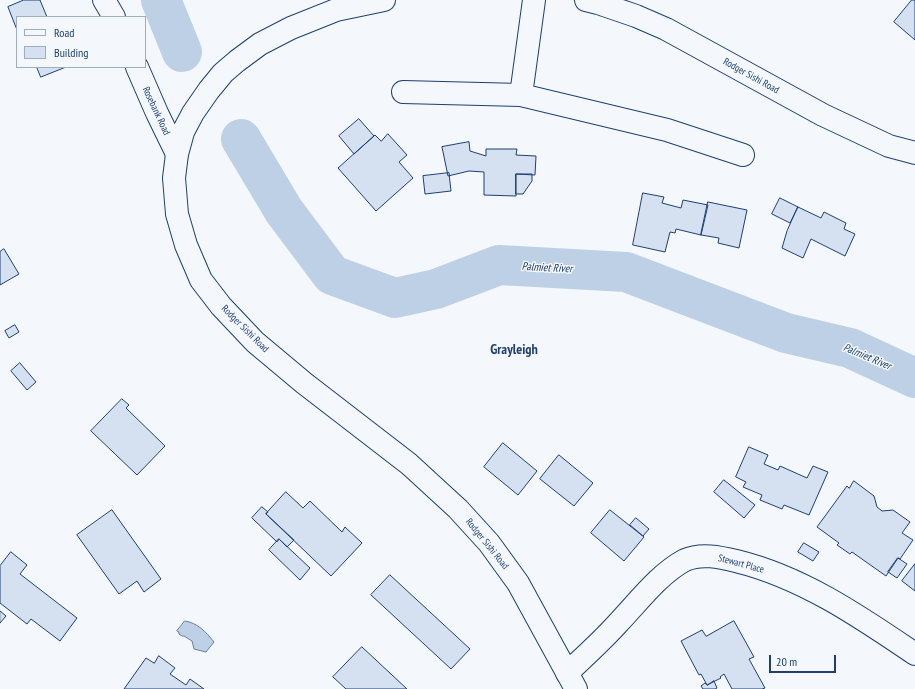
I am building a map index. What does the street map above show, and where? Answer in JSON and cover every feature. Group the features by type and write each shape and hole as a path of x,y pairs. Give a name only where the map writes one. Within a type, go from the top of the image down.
{"main road":[{"path":"104,0 113,16"},
{"name":"Rodger Sishi Road","path":"384,0 336,10 292,28 260,44 237,60 223,73 193,113 183,132 177,154 174,178 177,214 186,245 201,280 221,306 255,342 409,464 458,509 489,543 518,583 572,681"},
{"path":"521,95 534,0"},
{"name":"Rodger Sishi Road","path":"586,0 630,14 666,29 823,115 889,146 915,153"},
{"name":"Rosebank Road","path":"137,68 177,154"},
{"path":"403,92 521,95 667,130 744,156"},
{"name":"Stewart Place","path":"572,681 612,630 660,578 686,560 701,556 718,556 752,565 791,579 817,592 867,622 915,654"}],"water":[{"path":"185,621 198,626 205,631 214,642 206,652 194,649 192,641 179,634 177,631"}],"building":[{"path":"24,0 40,0 47,16 16,16 16,27 8,7"},
{"path":"912,0 915,0 915,40 894,22"},
{"path":"37,68 64,68 41,77"},
{"path":"359,119 374,136 354,154 339,136"},
{"path":"388,134 407,155 399,162 413,178 376,211 338,168 375,135 381,141"},
{"path":"469,142 470,151 486,156 486,149 517,149 516,155 536,156 535,175 516,174 516,196 484,195 484,172 469,171 448,176 442,147"},
{"path":"449,173 451,191 425,194 423,176"},
{"path":"516,174 532,174 532,181 523,194 516,194"},
{"path":"643,193 664,197 662,203 681,208 683,200 708,205 701,235 676,229 675,233 670,232 665,252 633,245"},
{"path":"780,198 798,207 790,223 772,214"},
{"path":"708,202 747,210 739,248 718,243 719,238 701,235"},
{"path":"798,207 821,218 824,212 846,223 844,229 855,234 845,256 811,239 803,258 782,248 787,231"},
{"path":"4,249 19,274 0,285 0,252"},
{"path":"15,325 19,332 9,338 5,331"},
{"path":"20,363 36,382 27,390 11,371"},
{"path":"122,399 129,405 126,408 165,446 137,475 91,431"},
{"path":"503,443 537,471 518,495 484,467"},
{"path":"749,447 768,455 764,464 778,470 780,466 807,478 813,466 828,472 809,515 784,505 782,509 760,500 762,495 743,487 746,482 736,477"},
{"path":"559,455 593,483 574,506 540,479"},
{"path":"724,480 755,505 744,518 714,492"},
{"path":"854,481 874,496 877,507 882,511 893,510 910,522 902,533 913,540 900,559 898,558 886,576 852,552 850,554 837,545 839,543 817,527 847,486 849,488"},
{"path":"286,492 303,508 310,501 342,532 345,527 362,543 331,576 266,514"},
{"path":"262,507 268,512 266,514 294,540 287,547 279,539 277,542 252,518"},
{"path":"112,510 161,579 144,592 137,581 119,594 77,535"},
{"path":"610,510 644,537 624,561 591,533"},
{"path":"636,518 649,529 643,536 630,525"},
{"path":"279,539 310,568 300,580 269,550"},
{"path":"804,543 819,552 813,561 798,552"},
{"path":"11,552 27,565 20,574 77,618 60,641 31,619 27,624 0,603 0,566"},
{"path":"898,558 907,564 897,578 888,572"},
{"path":"915,564 915,591 902,581"},
{"path":"390,575 470,649 451,669 371,595"},
{"path":"0,611 6,616 0,623"},
{"path":"734,621 754,657 749,659 765,688 732,689 724,674 720,677 721,678 707,685 701,674 699,675 681,641 702,630 706,636"},
{"path":"362,647 407,689 346,689 333,677"},
{"path":"159,656 175,668 170,674 186,685 190,679 204,689 124,689 146,658 154,663"},
{"path":"714,681 717,688 715,689 703,689 701,686 705,683 707,685"}],"waterway":[{"name":"Palmiet River","path":"161,0 182,52"},
{"name":"Palmiet River","path":"241,139 284,211 332,275 395,298 436,289 499,265 626,272 786,333 850,348 915,378"}],"district":[{"name":"Grayleigh","path":"514,350"}]}
